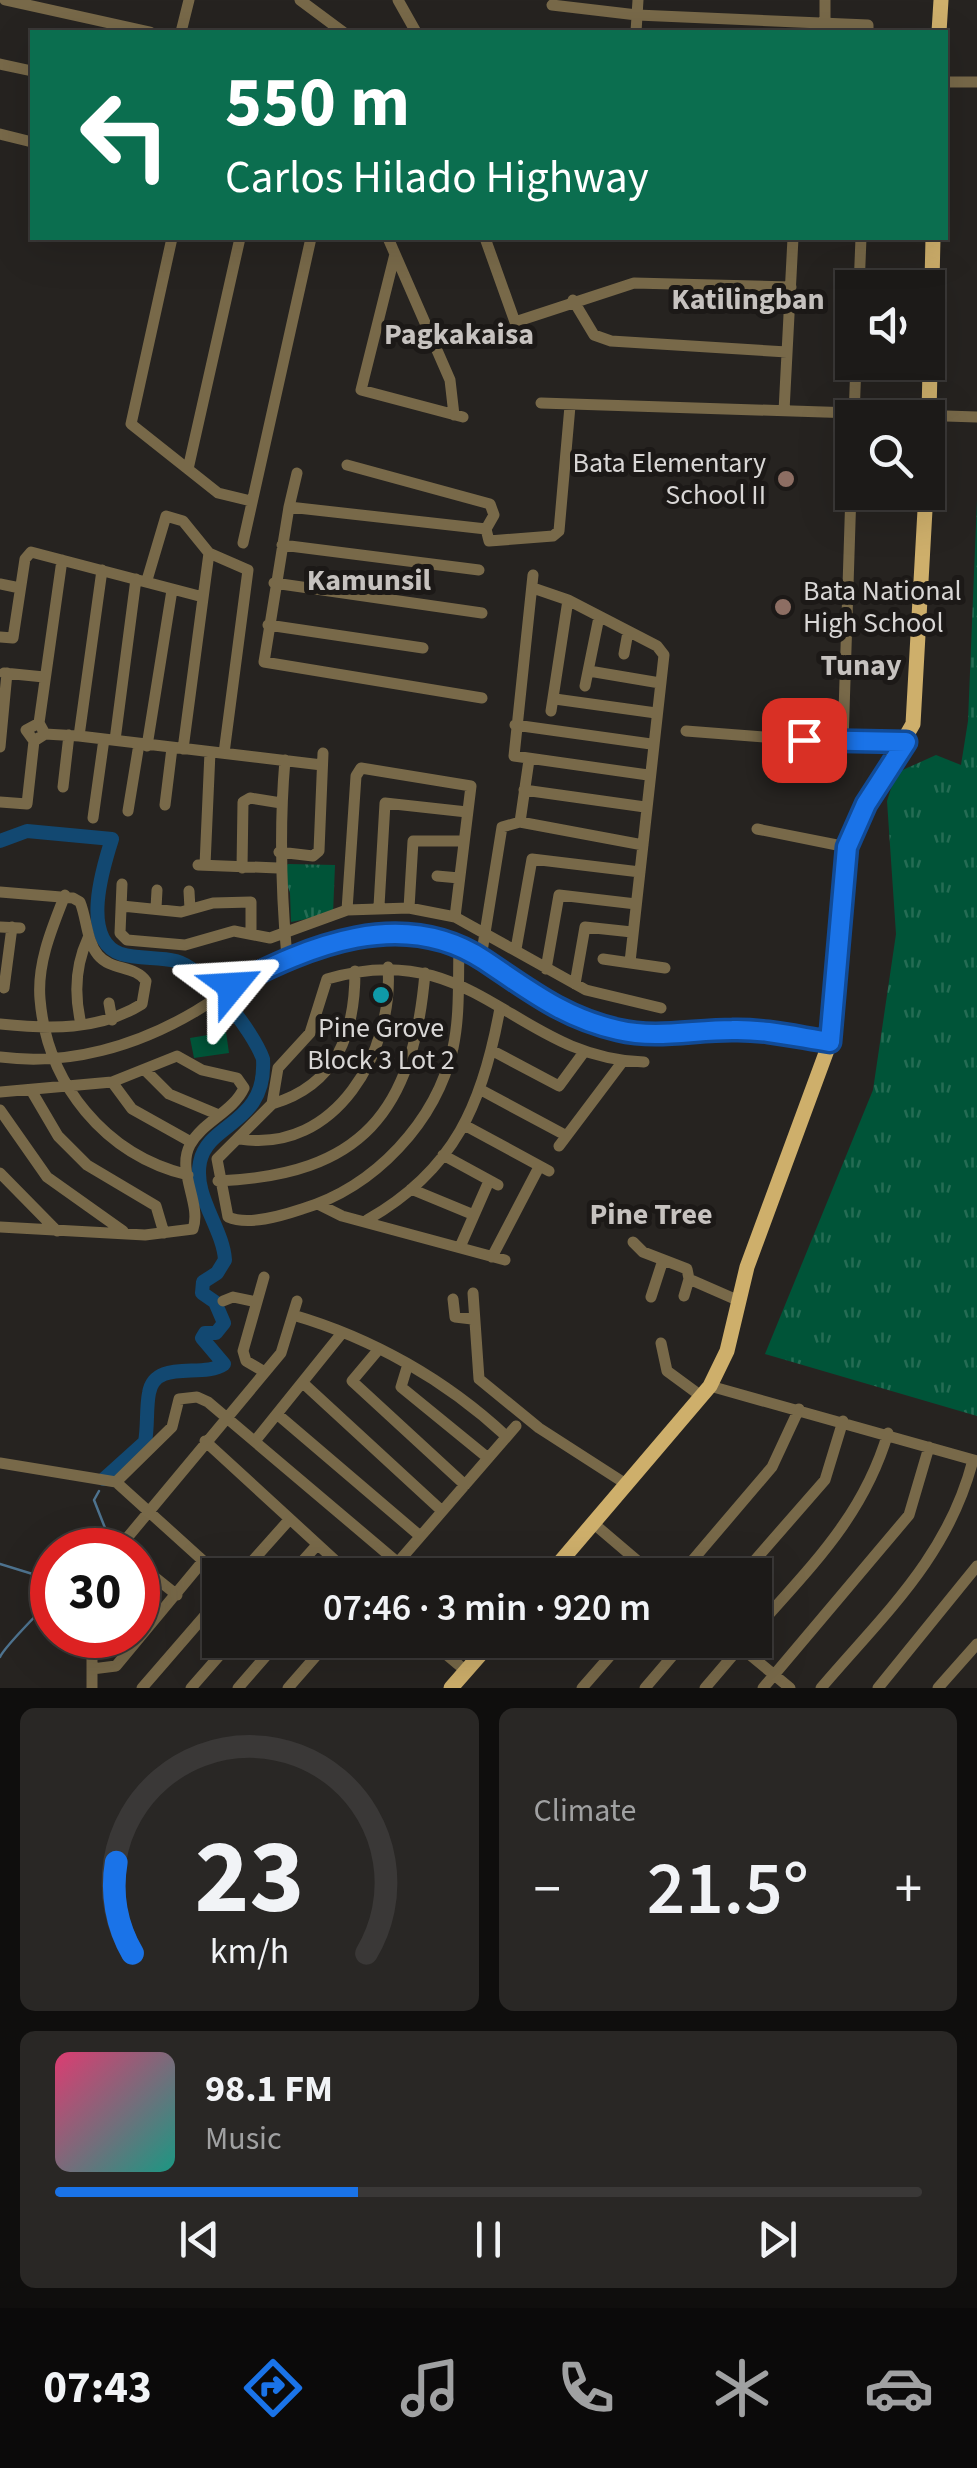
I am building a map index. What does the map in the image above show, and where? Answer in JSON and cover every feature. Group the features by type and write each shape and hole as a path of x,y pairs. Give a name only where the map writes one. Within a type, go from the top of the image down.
{"main road":[{"path":"939,30 940,0"},
{"path":"929,400 933,240"},
{"path":"564,1558 705,1391 727,1351 738,1300 830,1042 847,847 866,804 906,742 917,707 925,510"},
{"path":"458,1682 478,1658"}],"street":[{"path":"5,0 141,30"},
{"path":"182,30 189,0"},
{"path":"300,0 340,30"},
{"path":"398,0 415,30"},
{"path":"636,30 638,0"},
{"path":"825,0 825,23"},
{"path":"552,5 637,16 868,25 868,30"},
{"path":"0,64 30,72"},
{"path":"948,82 977,82"},
{"path":"0,134 30,142"},
{"path":"172,240 131,424 218,493 251,501"},
{"path":"188,469 240,240"},
{"path":"242,542 311,240"},
{"path":"389,240 395,254 450,380 459,416 361,390 395,254"},
{"path":"486,240 515,322 634,283 791,287"},
{"path":"784,412 793,240"},
{"path":"860,270 861,240"},
{"path":"573,300 594,335 611,342 787,352"},
{"path":"542,403 835,415"},
{"path":"347,465 490,504 494,515 486,530 488,541 557,534 570,406"},
{"path":"945,416 977,417"},
{"path":"297,474 274,583 263,660 266,664 482,698"},
{"path":"289,507 486,530"},
{"path":"843,743 850,510"},
{"path":"94,818 142,580 166,516 183,521 209,553 248,570 224,752"},
{"path":"282,545 479,570"},
{"path":"0,636 14,638 24,559 31,552 203,597"},
{"path":"165,805 209,553"},
{"path":"0,802 27,804 62,560"},
{"path":"63,787 102,570"},
{"path":"630,962 663,652 533,582 512,753 529,760 648,775"},
{"path":"274,583 482,613"},
{"path":"0,584 20,588"},
{"path":"128,811 172,590"},
{"path":"568,600 553,705 656,712"},
{"path":"585,686 599,617"},
{"path":"268,625 423,648"},
{"path":"624,654 628,632"},
{"path":"590,671 660,683"},
{"path":"0,747 4,673 44,676"},
{"path":"515,726 651,744"},
{"path":"2,727 286,760 322,759 317,855 279,852"},
{"path":"686,731 843,743 906,742"},
{"path":"210,752 201,865 278,868"},
{"path":"286,760 278,868 285,896 287,958"},
{"path":"520,822 529,760"},
{"path":"347,910 356,769 468,784 471,795 455,917"},
{"path":"524,790 645,808"},
{"path":"242,868 243,802 250,798 281,803"},
{"path":"379,906 385,803 468,812"},
{"path":"481,958 500,828 520,822 643,844"},
{"path":"757,829 847,847"},
{"path":"409,908 413,841 464,841"},
{"path":"516,949 532,859 640,872"},
{"path":"437,876 459,878"},
{"path":"122,884 120,934 127,940 185,945 224,932 250,932 270,938 347,910 409,908 455,917 575,984 613,999 662,1008"},
{"path":"156,908 157,890"},
{"path":"189,891 190,910"},
{"path":"0,892 65,895 80,902 88,938 100,958 116,968 137,972 146,981 142,1004 112,1020 46,1029 0,1024"},
{"path":"65,895 48,937 41,976 40,1000 53,1060 68,1089 110,1138 164,1169 188,1175"},
{"path":"546,969 559,895 636,904"},
{"path":"122,906 190,910 213,902 250,902 250,932"},
{"path":"575,984 585,926 632,932"},
{"path":"5,988 11,927"},
{"path":"0,1057 53,1060 121,1047 287,958 329,942 366,935 414,936 458,948 481,958 538,999 600,1026 639,1034 738,1030 830,1042"},
{"path":"81,1024 76,989 80,956 88,938"},
{"path":"355,970 355,1007 340,1055 314,1086 272,1104 217,1159 218,1181 231,1220 269,1217 318,1204 382,1164 421,1120 448,1065 459,981 458,948"},
{"path":"603,959 665,968"},
{"path":"240,1139 273,1141 290,1134 324,1117 357,1086 384,1030 390,997 388,967"},
{"path":"272,1104 278,1068 310,1033 322,983 355,970 388,967 459,981 500,1008 584,1052 644,1062"},
{"path":"218,1181 276,1176 311,1166 337,1156 376,1122 406,1073 416,1045 425,973"},
{"path":"109,1002 112,1020"},
{"path":"367,1220 411,1188 466,1126 482,1091 500,1008"},
{"path":"492,1051 559,1086 584,1052"},
{"path":"0,1092 68,1089 112,1082 177,1056 202,1070 241,1080 244,1088 240,1098 191,1142 186,1159 195,1227 128,1234 0,1227"},
{"path":"482,1091 562,1141 623,1061"},
{"path":"146,1071 169,1094 219,1115"},
{"path":"112,1082 132,1110 191,1142"},
{"path":"31,1090 58,1136 87,1165 156,1206 164,1233"},
{"path":"0,1110 46,1176 97,1216 128,1234"},
{"path":"318,1204 342,1216 498,1259 544,1169 466,1126"},
{"path":"443,1155 493,1183 460,1248"},
{"path":"0,1173 56,1230"},
{"path":"411,1188 474,1215"},
{"path":"632,1242 643,1252 687,1269 690,1279 684,1296"},
{"path":"651,1297 663,1260"},
{"path":"264,1277 244,1356 264,1371"},
{"path":"690,1279 738,1300"},
{"path":"474,1293 476,1309 472,1319 479,1380 539,1428 626,1484"},
{"path":"222,1301 233,1297 256,1302"},
{"path":"452,1299 455,1317 472,1319"},
{"path":"133,1528 284,1346 297,1301"},
{"path":"293,1315 408,1364 478,1410 506,1436"},
{"path":"254,1440 304,1384 342,1333"},
{"path":"661,1343 667,1371 705,1391 799,1409 975,1460 950,1528 925,1566 821,1688"},
{"path":"379,1349 352,1381 465,1485"},
{"path":"408,1364 401,1387 488,1458"},
{"path":"304,1384 442,1511"},
{"path":"116,1482 172,1427 180,1399 197,1397 254,1440 392,1558"},
{"path":"694,1558 772,1467 799,1409"},
{"path":"277,1414 420,1536"},
{"path":"757,1558 824,1480 844,1421"},
{"path":"401,1558 516,1426"},
{"path":"772,1611 846,1526 868,1490 888,1433"},
{"path":"206,1440 330,1558"},
{"path":"763,1688 909,1515 929,1447"},
{"path":"0,1463 116,1482 202,1560"},
{"path":"255,1558 290,1520"},
{"path":"594,1524 634,1558"},
{"path":"305,1558 317,1544"},
{"path":"160,1612 202,1562"},
{"path":"878,1688 977,1566"},
{"path":"160,1581 177,1595"},
{"path":"142,1688 202,1619"},
{"path":"938,1688 977,1644"},
{"path":"92,1658 92,1688"},
{"path":"92,1669 116,1666 121,1658"},
{"path":"192,1688 218,1658"},
{"path":"238,1688 264,1658"},
{"path":"288,1688 314,1658"},
{"path":"441,1658 458,1682"},
{"path":"582,1688 608,1658"},
{"path":"645,1688 671,1658"},
{"path":"704,1688 727,1658"},
{"path":"756,1658 790,1688"}],"green space":[{"path":"977,500 977,1416 765,1354 873,1090 896,934 887,801 896,773 936,755 961,765 968,721"},
{"path":"288,864 335,865 333,914 291,922 290,893 282,869"},
{"path":"226,1032 229,1053 194,1058 190,1038"}],"waterway":[{"path":"0,841 27,831 112,839 98,902 101,934 108,946 121,954 188,966 227,1002 263,1059 262,1081 256,1097 247,1110 214,1138 200,1162 204,1200 225,1260 217,1273 203,1282 202,1293 215,1302 224,1323 216,1333 205,1333 202,1338 224,1364 204,1370 170,1372 153,1382 145,1442 104,1479"},
{"path":"99,1491 94,1500 105,1528"},
{"path":"0,1564 30,1573"},
{"path":"0,1657 30,1622"}],"place":[{"name":"Bata Elementary School II","path":"786,479"},
{"name":"Bata National High School","path":"783,607"},
{"name":"Pine Grove Block 3 Lot 2","path":"381,995"}],"district":[{"name":"Katilingban","path":"748,299"},
{"name":"Pagkakaisa","path":"459,334"},
{"name":"Kamunsil","path":"369,580"},
{"name":"Tunay","path":"861,665"},
{"name":"Pine Tree","path":"651,1214"}],"route":[{"path":"232,986 329,942 366,935 414,936 448,944 481,958 538,999 600,1026 639,1034 738,1030 830,1042 847,847 866,804 906,742 804,740"}]}
